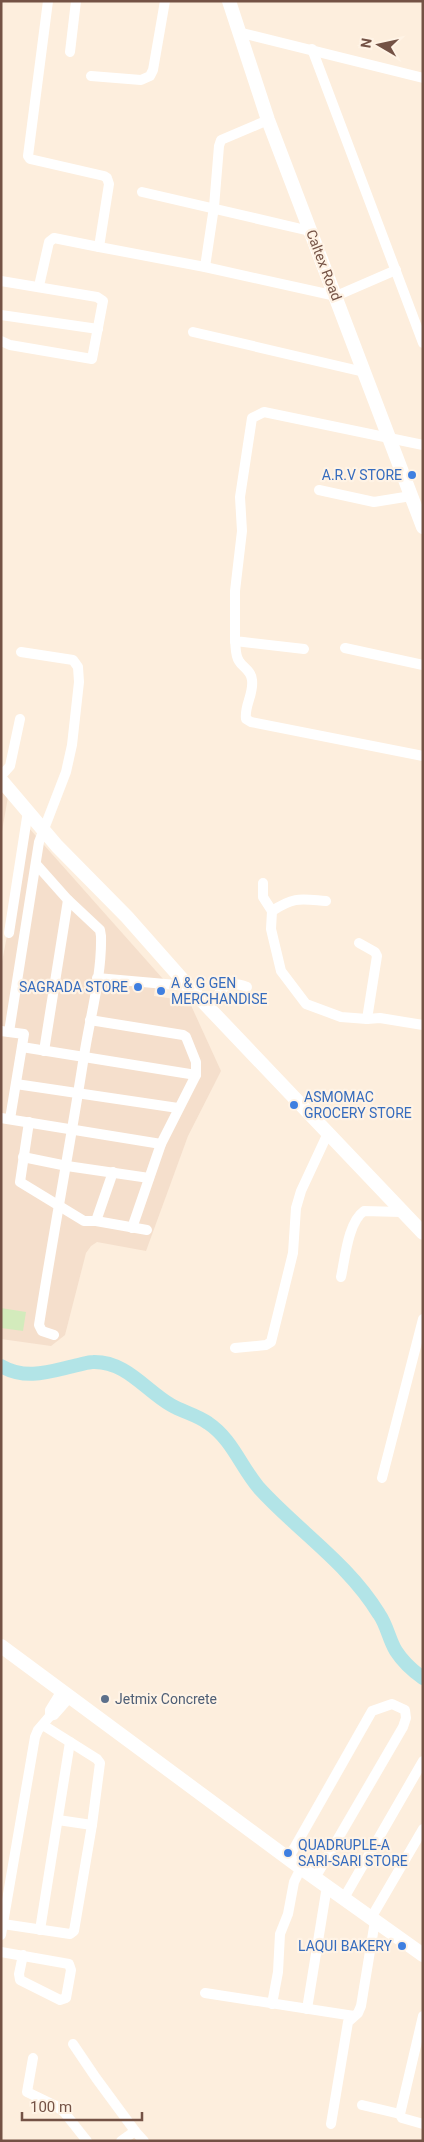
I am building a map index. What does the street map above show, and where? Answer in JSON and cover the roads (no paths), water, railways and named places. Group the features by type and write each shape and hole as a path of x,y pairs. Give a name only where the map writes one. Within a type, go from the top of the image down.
{"street":[{"path":"48,1 28,156 30,159 107,178 109,184 99,247"},
{"path":"70,52 76,1"},
{"path":"91,76 141,80 150,76 153,70 165,1"},
{"name":"Caltex Road","path":"229,1 268,120 423,527"},
{"path":"238,32 423,78"},
{"path":"312,50 421,331 423,343"},
{"path":"205,267 221,140 268,120"},
{"path":"142,192 214,207 310,231"},
{"path":"39,286 48,242 54,238 205,267 336,296 396,270"},
{"path":"1,281 39,286 100,298 103,301 92,359 10,345 1,340"},
{"path":"1,315 98,329"},
{"path":"193,332 364,372"},
{"path":"423,445 264,412 252,418 240,496 242,531 236,591 235,641 239,661 248,670 252,678 253,689 246,714 246,719 250,722 423,756"},
{"path":"319,490 374,502 411,496"},
{"path":"235,641 304,649"},
{"path":"345,648 423,665"},
{"path":"21,652 73,660 78,666 79,682 72,745 66,772 43,829 5,1032 24,1034 16,1084 5,1118 161,1144"},
{"path":"1,776 10,766 20,720"},
{"path":"1,780 43,829 127,917 188,986 423,1233"},
{"path":"9,932 28,810"},
{"path":"36,864 68,900 100,930 101,942 73,1129 58,1205 39,1326 42,1331 54,1336"},
{"path":"263,883 263,897 272,911 271,929 281,971 306,1004 341,1016 367,1019 380,1018 423,1024"},
{"path":"272,911 297,899 326,901"},
{"path":"44,1051 68,900"},
{"path":"359,943 375,952 377,956 367,1019"},
{"path":"97,978 188,986"},
{"path":"210,1009 220,992 229,984 236,982 247,986"},
{"path":"90,1020 186,1037 196,1062 196,1075 161,1144 132,1228"},
{"path":"22,1047 196,1075"},
{"path":"16,1084 178,1108"},
{"path":"29,1122 20,1182 84,1222 96,1221 146,1230"},
{"path":"236,1348 266,1345 271,1342 294,1248 296,1208 301,1191 328,1133"},
{"path":"23,1157 67,1166 149,1178"},
{"path":"96,1221 113,1172"},
{"path":"341,1277 351,1230 356,1218 364,1212 401,1212"},
{"path":"382,1478 423,1319"},
{"path":"1,1646 288,1859 423,1955"},
{"path":"1,1935 35,1737 50,1716 54,1715 65,1695"},
{"path":"288,1859 372,1711 392,1704 405,1710 407,1713 403,1727 321,1882 307,2010"},
{"path":"3,1924 70,1934 74,1931 92,1825 100,1763 97,1759 43,1725"},
{"path":"40,1930 70,1742"},
{"path":"344,1898 423,1761"},
{"path":"58,1820 92,1825"},
{"path":"331,2124 348,2022 362,2006 373,1920 423,1829"},
{"path":"272,2004 278,1972 280,1934 288,1914 294,1882 301,1868"},
{"path":"1,1952 68,1964 72,1970 66,1998 60,2000 20,1980 19,1974 23,1956"},
{"path":"205,1993 354,2016"},
{"path":"400,2114 423,2016"},
{"path":"74,2044 144,2141"},
{"path":"33,2058 27,2092 64,2112 87,2141"},
{"path":"362,2105 400,2114 402,2118 423,2124"},
{"path":"121,2141 135,2131"}],"waterway":[{"path":"1,1366 11,1371 30,1374 49,1372 89,1362 105,1363 125,1371 171,1405 208,1423 224,1437 259,1488 353,1579 382,1618 399,1655 408,1666 423,1678"}],"place":[{"name":"A.R.V STORE","path":"412,475"},
{"name":"SAGRADA STORE","path":"138,987"},
{"name":"A & G GEN MERCHANDISE","path":"161,991"},
{"name":"ASMOMAC GROCERY STORE","path":"294,1105"},
{"name":"Jetmix Concrete","path":"105,1699"},
{"name":"QUADRUPLE-A SARI-SARI STORE","path":"288,1853"},
{"name":"LAQUI BAKERY","path":"402,1946"}]}
